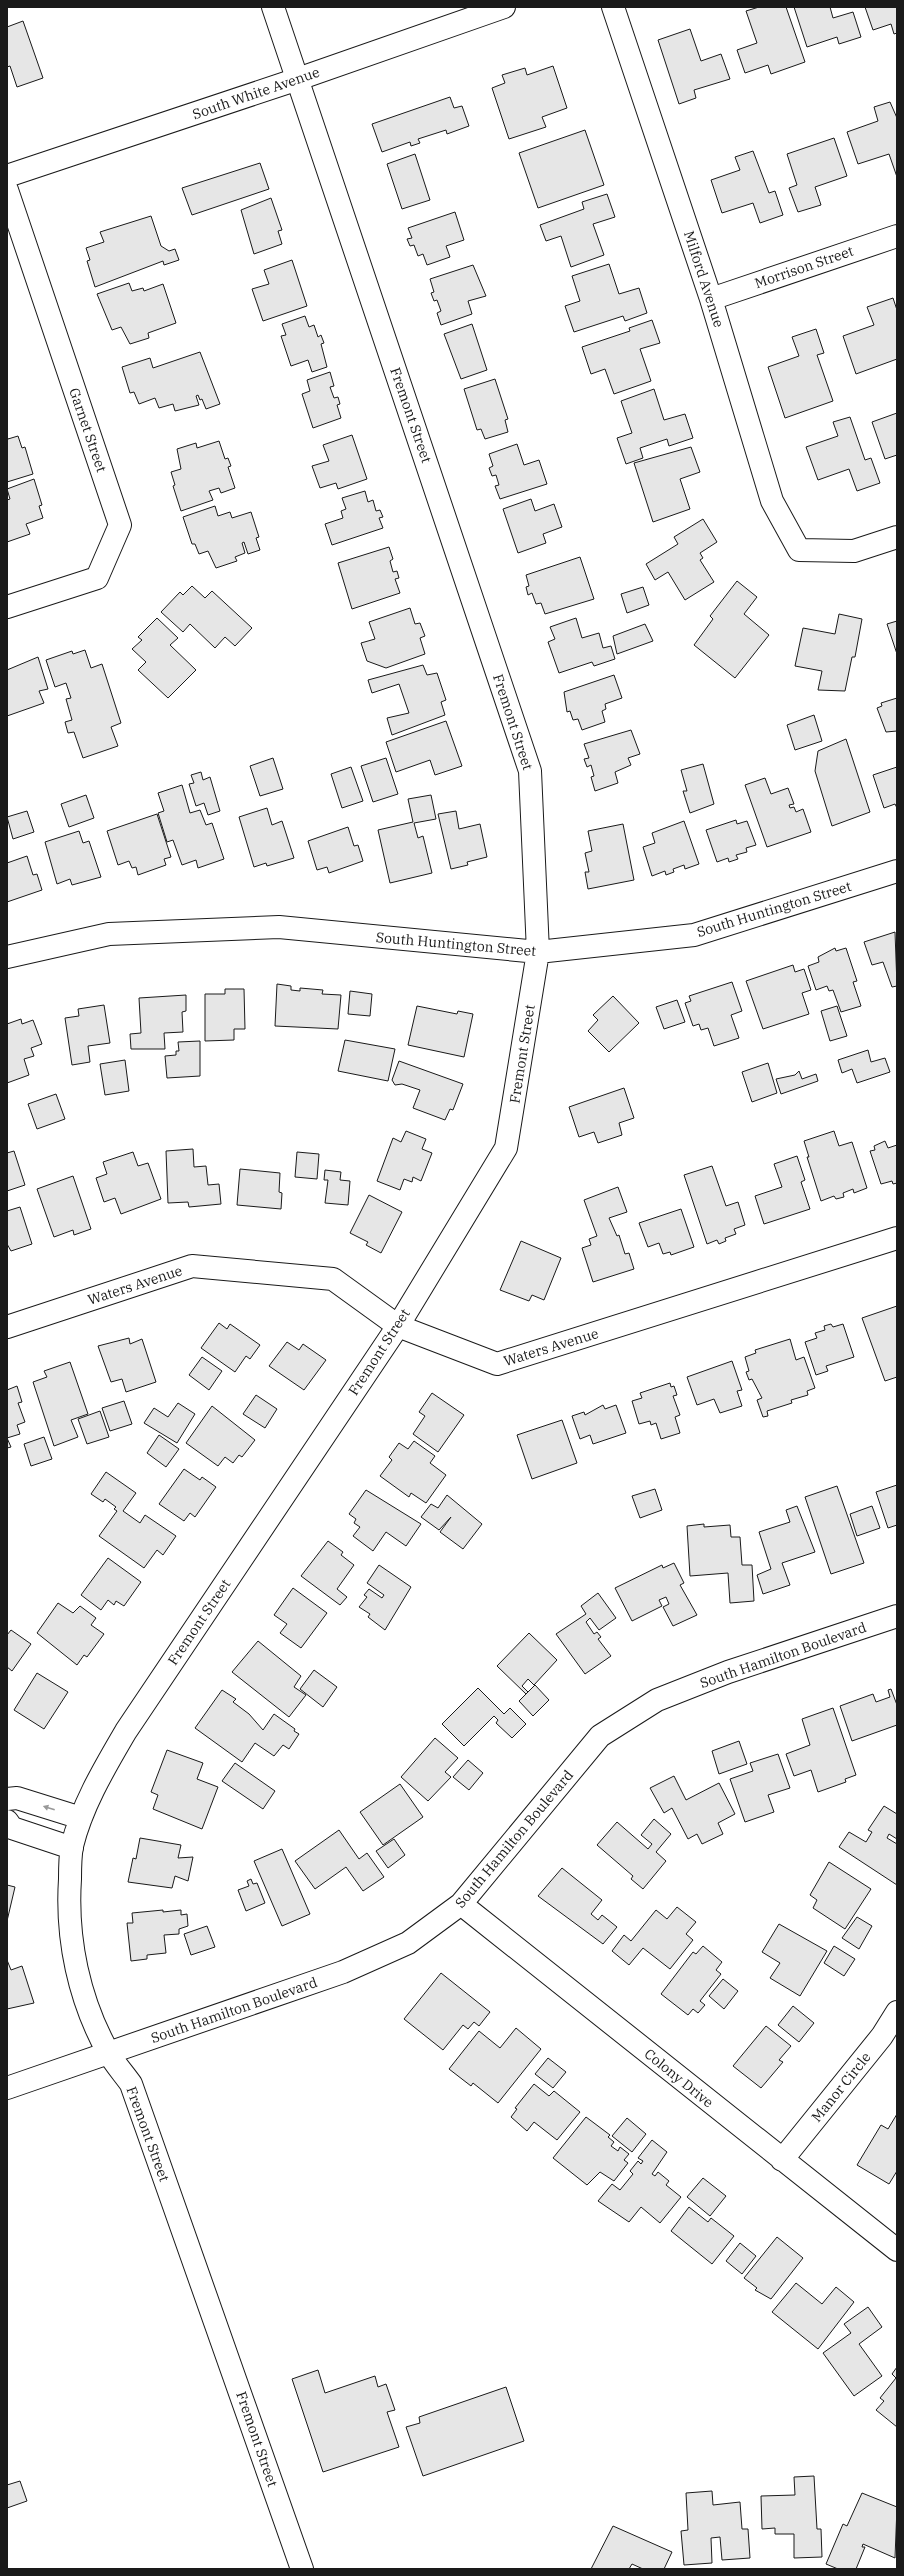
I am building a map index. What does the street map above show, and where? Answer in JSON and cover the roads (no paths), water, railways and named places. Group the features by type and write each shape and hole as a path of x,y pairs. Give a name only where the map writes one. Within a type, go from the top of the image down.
{"street":[{"name":"Fremont Street","path":"273,7 530,771 538,952 506,1148 398,1326 126,1731 102,1772 81,1818 72,1848 68,1900 72,1950 85,2000 108,2053 131,2084 302,2569"},
{"name":"South White Avenue","path":"7,176 298,79 504,7"},
{"name":"Milford Avenue","path":"613,7 711,299 772,501 799,550 854,551 897,537"},
{"name":"Garnet Street","path":"7,190 120,525 97,578 7,607"},
{"name":"Morrison Street","path":"711,299 897,236"},
{"name":"South Huntington Street","path":"7,957 109,934 279,927 538,952 694,935 897,871"},
{"name":"Waters Avenue","path":"7,1327 192,1266 333,1279 398,1326 497,1364 897,1238"},
{"name":"South Hamilton Boulevard","path":"7,2088 343,1972 408,1943 461,1904 600,1736 657,1700 728,1672 897,1616"},
{"path":"7,1799 17,1798 81,1818"},
{"path":"7,1820 12,1828 72,1848"},
{"name":"Colony Drive","path":"461,1904 897,2250"},
{"name":"Manor Circle","path":"782,2160 882,2036 897,2012"}]}
